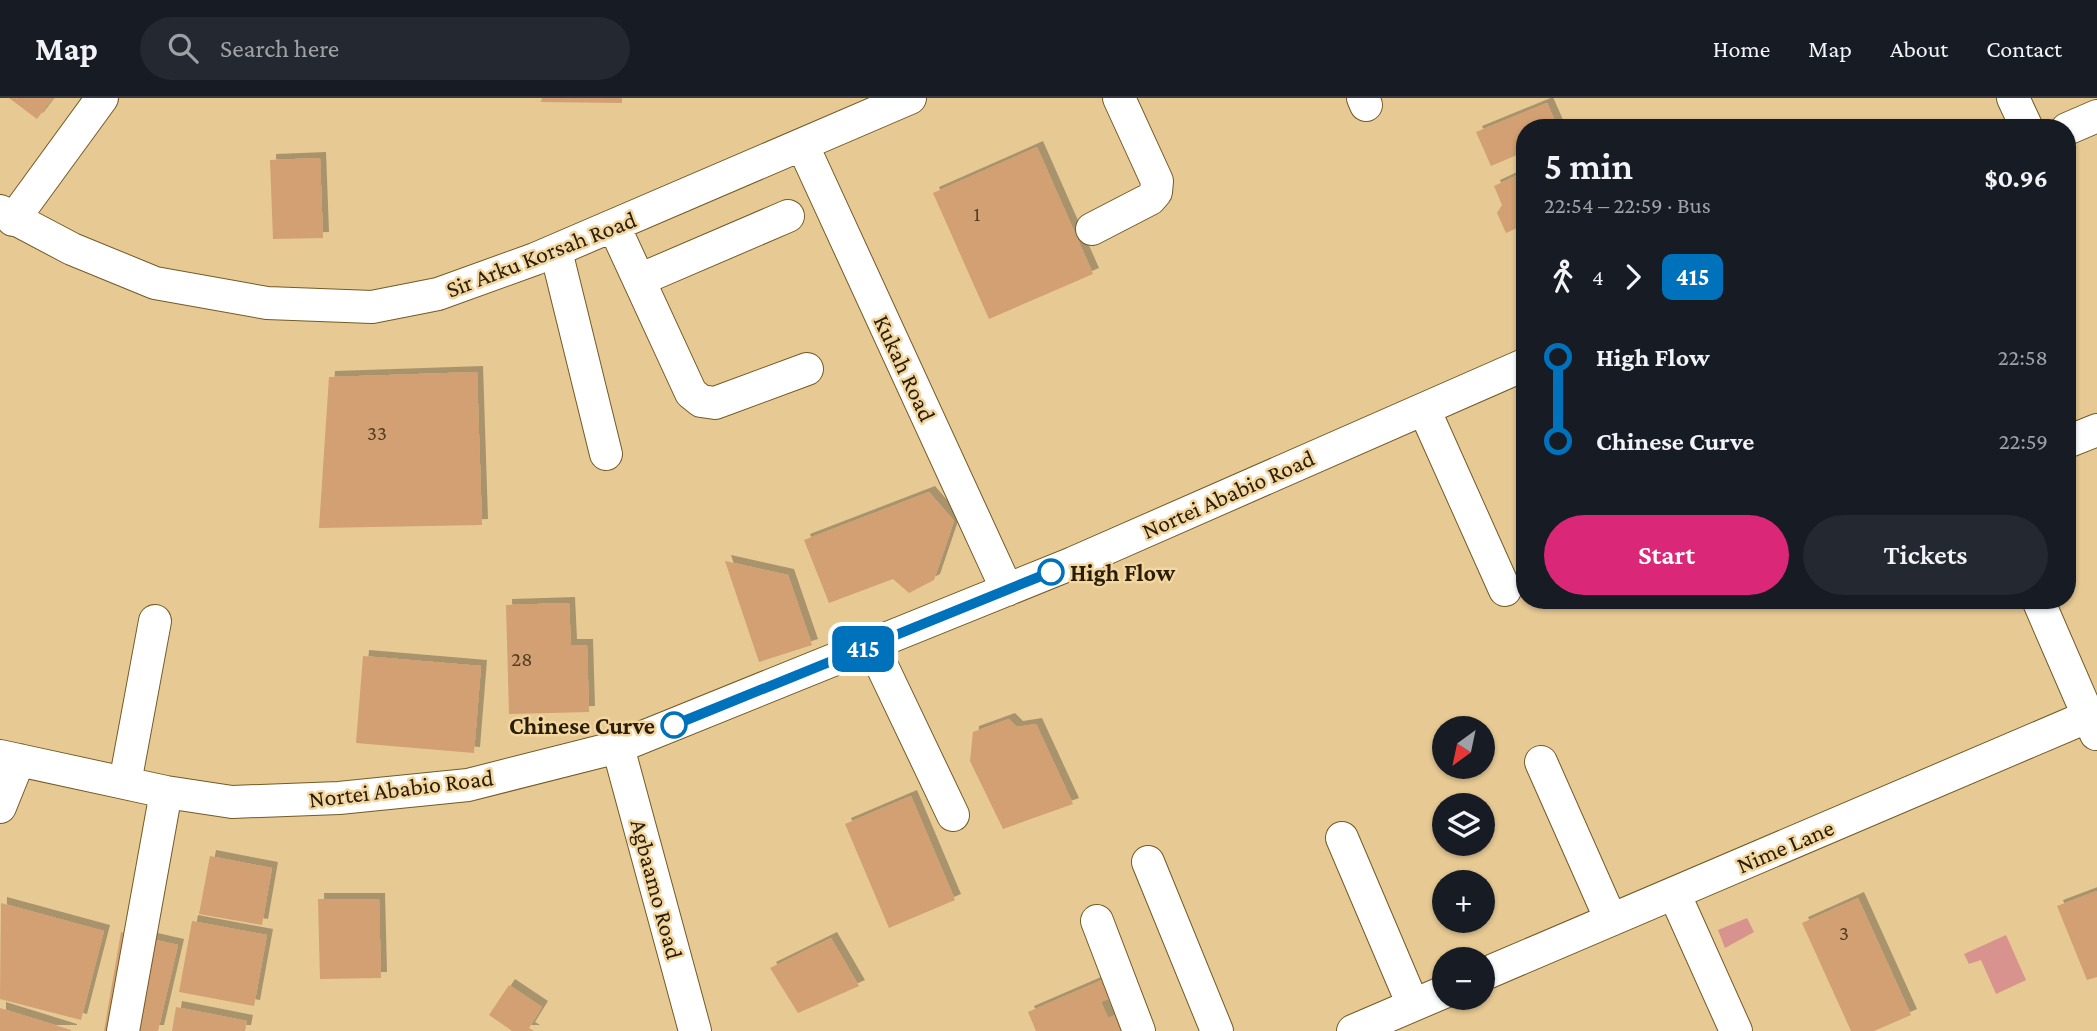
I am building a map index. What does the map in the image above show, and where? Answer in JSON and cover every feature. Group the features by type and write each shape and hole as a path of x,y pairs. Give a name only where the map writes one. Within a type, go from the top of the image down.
{"street":[{"path":"7,216 102,98"},
{"name":"Sir Arku Korsah Road","path":"7,216 72,249 155,283 267,303 372,307 438,295 556,251 803,146 865,107 910,98"},
{"path":"1092,229 1150,199 1156,192 1157,181 1119,98"},
{"path":"2013,98 2023,119"},
{"path":"2076,125 2097,116"},
{"name":"Kukah Road","path":"803,146 1007,590"},
{"path":"639,280 788,216"},
{"path":"614,226 691,393 701,401 715,403 807,369"},
{"path":"556,251 606,454"},
{"name":"Nortei Ababio Road","path":"9,758 166,792 232,802 339,799 468,785 618,747 1007,590 1516,369"},
{"path":"1424,409 1505,590"},
{"path":"2076,438 2097,430"},
{"path":"2042,609 2093,726"},
{"path":"125,782 155,621"},
{"path":"872,645 953,815"},
{"name":"Nime Lane","path":"1495,969 1674,893 2093,726"},
{"name":"Agbaamo Road","path":"618,747 695,1031"},
{"path":"0,807 9,758"},
{"path":"1541,762 1611,920"},
{"path":"124,1031 166,792"},
{"path":"1342,838 1413,1005"},
{"path":"1148,862 1217,1031"},
{"path":"1674,893 1736,1031"},
{"path":"1097,921 1139,1031"},
{"path":"1353,1031 1432,997"}],"shaded area":[{"path":"1747,918 1754,932 1725,948 1718,930"},
{"path":"2006,935 2026,980 1996,994 1981,960 1969,964 1964,954"}],"building":[{"path":"9,98 53,98 37,119"},
{"path":"542,98 622,98 622,103 541,102"},
{"path":"1547,103 1554,119 1516,119 1516,155 1491,166 1476,132"},
{"path":"1037,147 1093,274 989,319 933,193"},
{"path":"320,158 323,238 273,239 270,160"},
{"path":"1516,176 1516,229 1506,233 1497,213 1502,205 1494,186"},
{"path":"477,372 482,525 319,528 329,377"},
{"path":"929,492 954,521 934,580 909,593 893,579 829,603 804,540"},
{"path":"725,561 788,575 812,645 759,662"},
{"path":"569,603 571,645 587,645 589,712 509,714 506,605"},
{"path":"363,656 481,666 474,753 356,743"},
{"path":"1009,719 1017,727 1036,724 1073,804 1003,829 970,761 973,732"},
{"path":"911,796 955,900 889,928 845,824"},
{"path":"210,856 272,868 262,925 199,914"},
{"path":"2097,891 2097,977 2087,980 2057,906"},
{"path":"1858,898 1911,1015 1874,1031 1851,1031 1802,923"},
{"path":"318,899 379,899 381,978 320,979"},
{"path":"1,903 104,931 81,1020 0,999"},
{"path":"192,921 267,935 254,1006 179,992"},
{"path":"121,932 178,945 158,1031 104,1031"},
{"path":"831,938 859,986 798,1013 770,968"},
{"path":"1109,977 1116,995 1101,1002 1108,1018 1123,1012 1131,1031 1036,1031 1028,1012"},
{"path":"509,985 542,1007 529,1028 534,1031 512,1031 489,1015"},
{"path":"176,1007 247,1021 245,1031 172,1031"},
{"path":"0,1008 71,1030 71,1031 0,1031"}],"bus line":[{"name":"415","path":"674,725 1051,572"}],"place":[{"name":"High Flow","path":"1051,572"},
{"name":"Chinese Curve","path":"674,725"}]}
